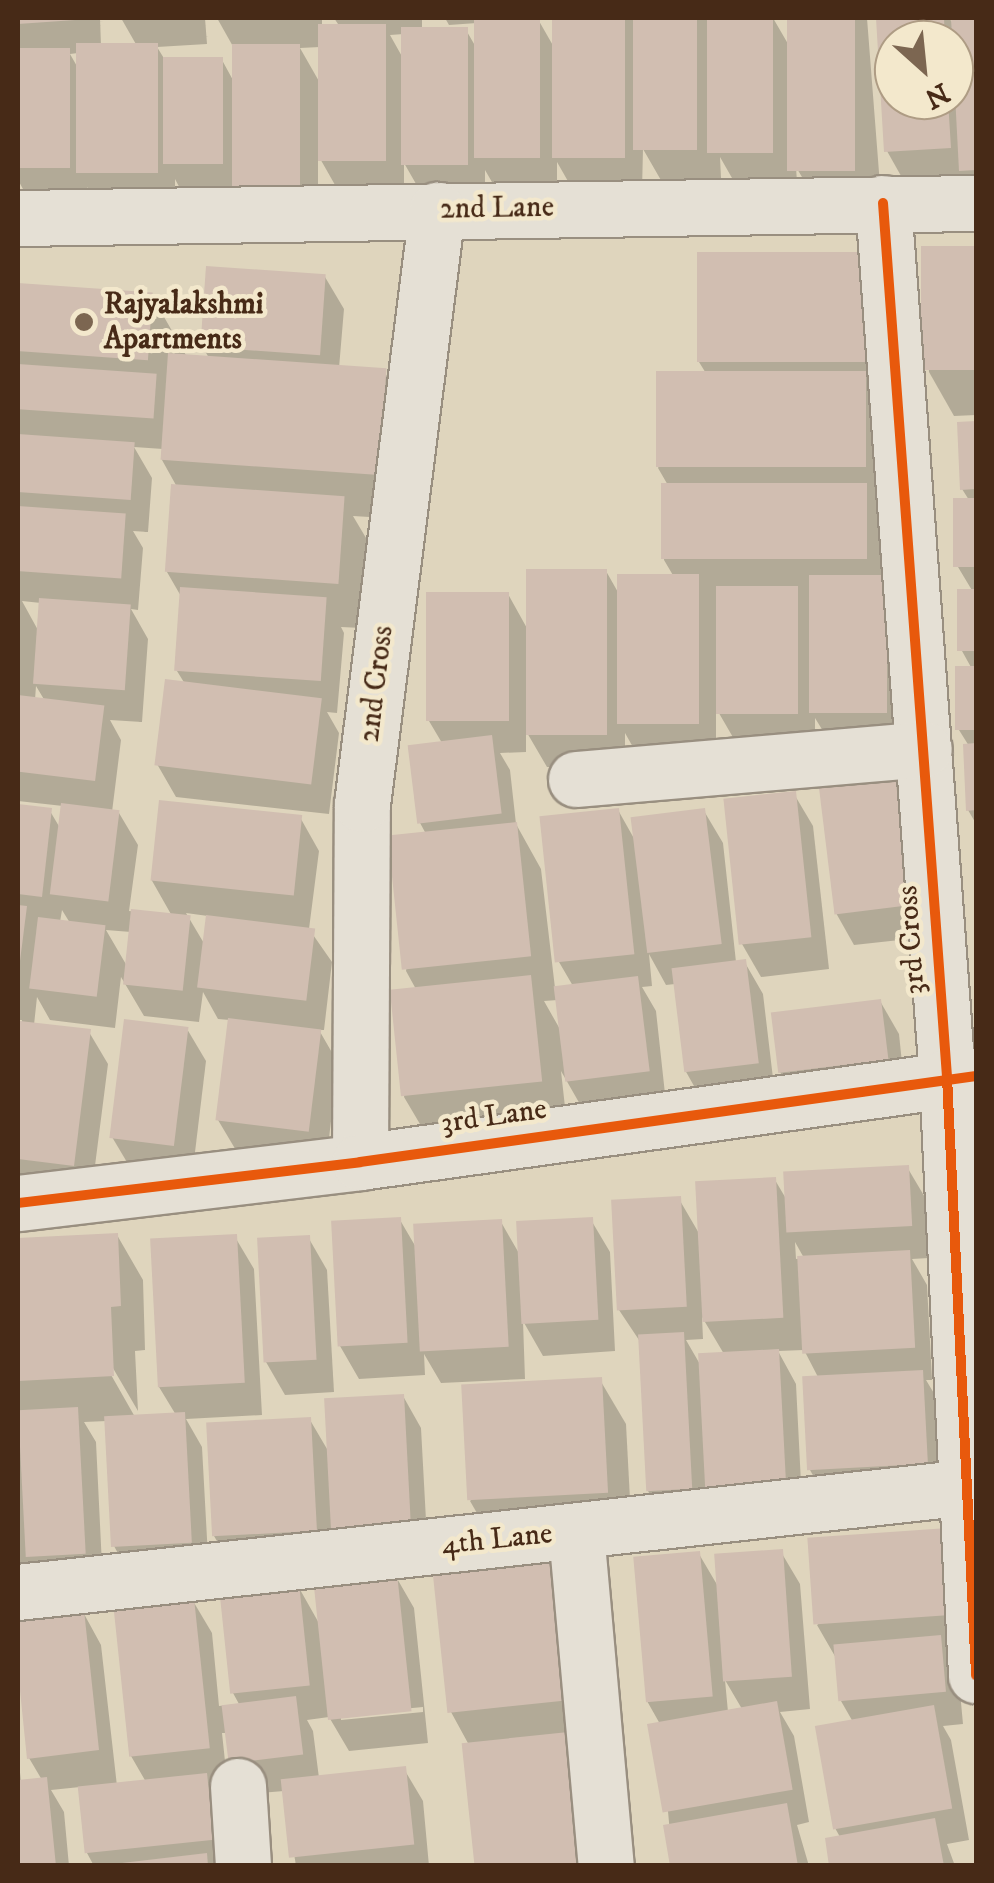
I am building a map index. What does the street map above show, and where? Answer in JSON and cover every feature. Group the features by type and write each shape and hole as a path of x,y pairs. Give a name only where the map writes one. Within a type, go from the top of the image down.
{"street":[{"name":"3rd Cross","path":"884,203 924,749 962,1076 976,1675"},
{"name":"2nd Lane","path":"18,218 976,203"},
{"name":"2nd Cross","path":"360,1162 362,804 437,210"},
{"path":"576,780 924,749"},
{"name":"3rd Lane","path":"18,1203 360,1162 962,1076"},
{"name":"4th Lane","path":"18,1592 970,1486"},
{"path":"576,1532 606,1866"},
{"path":"238,1786 243,1866"}],"building":[{"path":"18,18 75,18 75,20 18,24"},
{"path":"474,18 540,18 540,158 474,158"},
{"path":"552,18 625,18 625,158 552,158"},
{"path":"633,18 697,18 697,150 633,150"},
{"path":"707,18 773,18 773,153 707,153"},
{"path":"787,18 855,18 855,171 787,171"},
{"path":"876,18 944,20 876,20"},
{"path":"976,18 976,170 959,171 956,120 974,120 974,20 951,20"},
{"path":"318,24 386,24 386,161 318,161"},
{"path":"401,27 468,27 468,165 401,165"},
{"path":"76,43 158,43 158,173 76,173"},
{"path":"232,44 300,44 300,193 232,193"},
{"path":"18,48 70,48 70,168 18,168"},
{"path":"163,57 223,57 223,164 163,164"},
{"path":"882,120 949,120 951,148 884,152"},
{"path":"921,246 976,246 976,370 921,370"},
{"path":"697,252 873,252 873,362 697,362"},
{"path":"206,266 326,274 320,355 200,347"},
{"name":"Rajyalakshmi Apartments","path":"18,283 153,292 148,360 18,351"},
{"path":"168,353 386,368 379,475 161,460"},
{"path":"18,364 157,374 154,419 18,409"},
{"path":"656,371 866,371 866,467 656,467"},
{"path":"976,421 976,489 960,490 957,422"},
{"path":"18,434 135,442 131,500 18,492"},
{"path":"661,483 867,483 867,559 661,559"},
{"path":"171,484 345,496 338,584 165,572"},
{"path":"953,498 976,498 976,567 953,567"},
{"path":"18,506 126,514 121,578 18,571"},
{"path":"526,569 607,569 607,735 526,735"},
{"path":"617,574 699,574 699,724 617,724"},
{"path":"809,575 887,575 887,713 809,713"},
{"path":"716,586 798,586 798,714 716,714"},
{"path":"180,587 327,597 321,681 174,671"},
{"path":"957,589 976,589 976,651 957,651"},
{"path":"426,592 509,592 509,721 426,721"},
{"path":"39,598 131,604 125,690 33,684"},
{"path":"955,666 976,666 976,730 955,730"},
{"path":"165,679 322,698 311,785 154,765"},
{"path":"18,695 104,706 95,781 18,772"},
{"path":"492,735 502,813 417,824 408,745"},
{"path":"976,743 976,810 966,811 963,744"},
{"path":"895,775 911,905 835,914 819,784"},
{"path":"796,791 811,937 739,945 723,799"},
{"path":"159,800 302,815 294,896 151,881"},
{"path":"61,803 120,810 108,902 50,894"},
{"path":"18,804 52,808 42,897 18,894"},
{"path":"619,808 634,954 555,963 539,816"},
{"path":"705,808 722,944 647,953 631,817"},
{"path":"517,822 531,956 402,970 388,836"},
{"path":"18,905 27,906 20,961 18,961"},
{"path":"131,909 191,915 183,991 123,985"},
{"path":"206,915 315,928 306,1001 197,987"},
{"path":"38,917 105,925 97,997 29,988"},
{"path":"746,959 759,1063 684,1072 672,968"},
{"path":"531,975 542,1081 401,1096 390,990"},
{"path":"638,976 650,1071 565,1082 554,986"},
{"path":"881,999 888,1060 778,1073 771,1013"},
{"path":"228,1018 321,1029 309,1132 215,1120"},
{"path":"124,1019 189,1027 174,1146 109,1138"},
{"path":"20,1021 91,1029 74,1166 18,1159"},
{"path":"909,1165 912,1226 786,1233 783,1172"},
{"path":"776,1177 783,1318 702,1322 695,1181"},
{"path":"681,1196 687,1307 617,1311 611,1200"},
{"path":"401,1217 408,1343 338,1346 331,1221"},
{"path":"593,1217 598,1320 521,1324 516,1221"},
{"path":"502,1219 509,1347 420,1351 413,1224"},
{"path":"118,1233 121,1306 111,1307 114,1376 18,1381 18,1238"},
{"path":"237,1234 245,1383 158,1387 150,1239"},
{"path":"310,1235 317,1360 264,1363 257,1238"},
{"path":"910,1250 915,1348 802,1354 797,1256"},
{"path":"684,1332 692,1489 646,1491 638,1334"},
{"path":"779,1349 786,1491 706,1495 698,1353"},
{"path":"923,1370 928,1464 807,1470 802,1376"},
{"path":"602,1377 608,1493 467,1500 461,1384"},
{"path":"404,1394 411,1525 331,1529 324,1398"},
{"path":"78,1407 86,1554 26,1557 18,1410"},
{"path":"185,1412 192,1543 111,1547 104,1416"},
{"path":"311,1417 317,1531 212,1536 206,1422"},
{"path":"948,1528 954,1615 813,1625 807,1538"},
{"path":"783,1549 792,1677 723,1682 714,1554"},
{"path":"700,1551 713,1696 646,1702 633,1557"},
{"path":"563,1559 578,1699 447,1713 433,1573"},
{"path":"397,1573 412,1711 328,1720 313,1582"},
{"path":"299,1583 310,1685 230,1694 219,1591"},
{"path":"194,1598 210,1748 129,1757 113,1606"},
{"path":"84,1610 99,1750 27,1759 18,1671 18,1617"},
{"path":"941,1635 946,1692 838,1701 833,1644"},
{"path":"296,1696 303,1755 229,1764 222,1705"},
{"path":"777,1701 793,1790 663,1813 647,1724"},
{"path":"934,1705 952,1808 833,1829 815,1726"},
{"path":"578,1731 592,1865 475,1866 462,1743"},
{"path":"406,1766 414,1845 289,1858 281,1779"},
{"path":"207,1773 214,1840 85,1853 78,1787"},
{"path":"47,1777 56,1866 18,1866 18,1780"},
{"path":"787,1803 798,1866 670,1866 663,1825"},
{"path":"935,1818 944,1866 829,1866 825,1838"},
{"path":"207,1853 208,1866 122,1863"}],"cycle path":[{"path":"883,203 947,1077 976,1675"},
{"path":"18,1203 360,1162 976,1076"}],"place":[{"name":"Rajyalakshmi Apartments","path":"84,322"}]}
